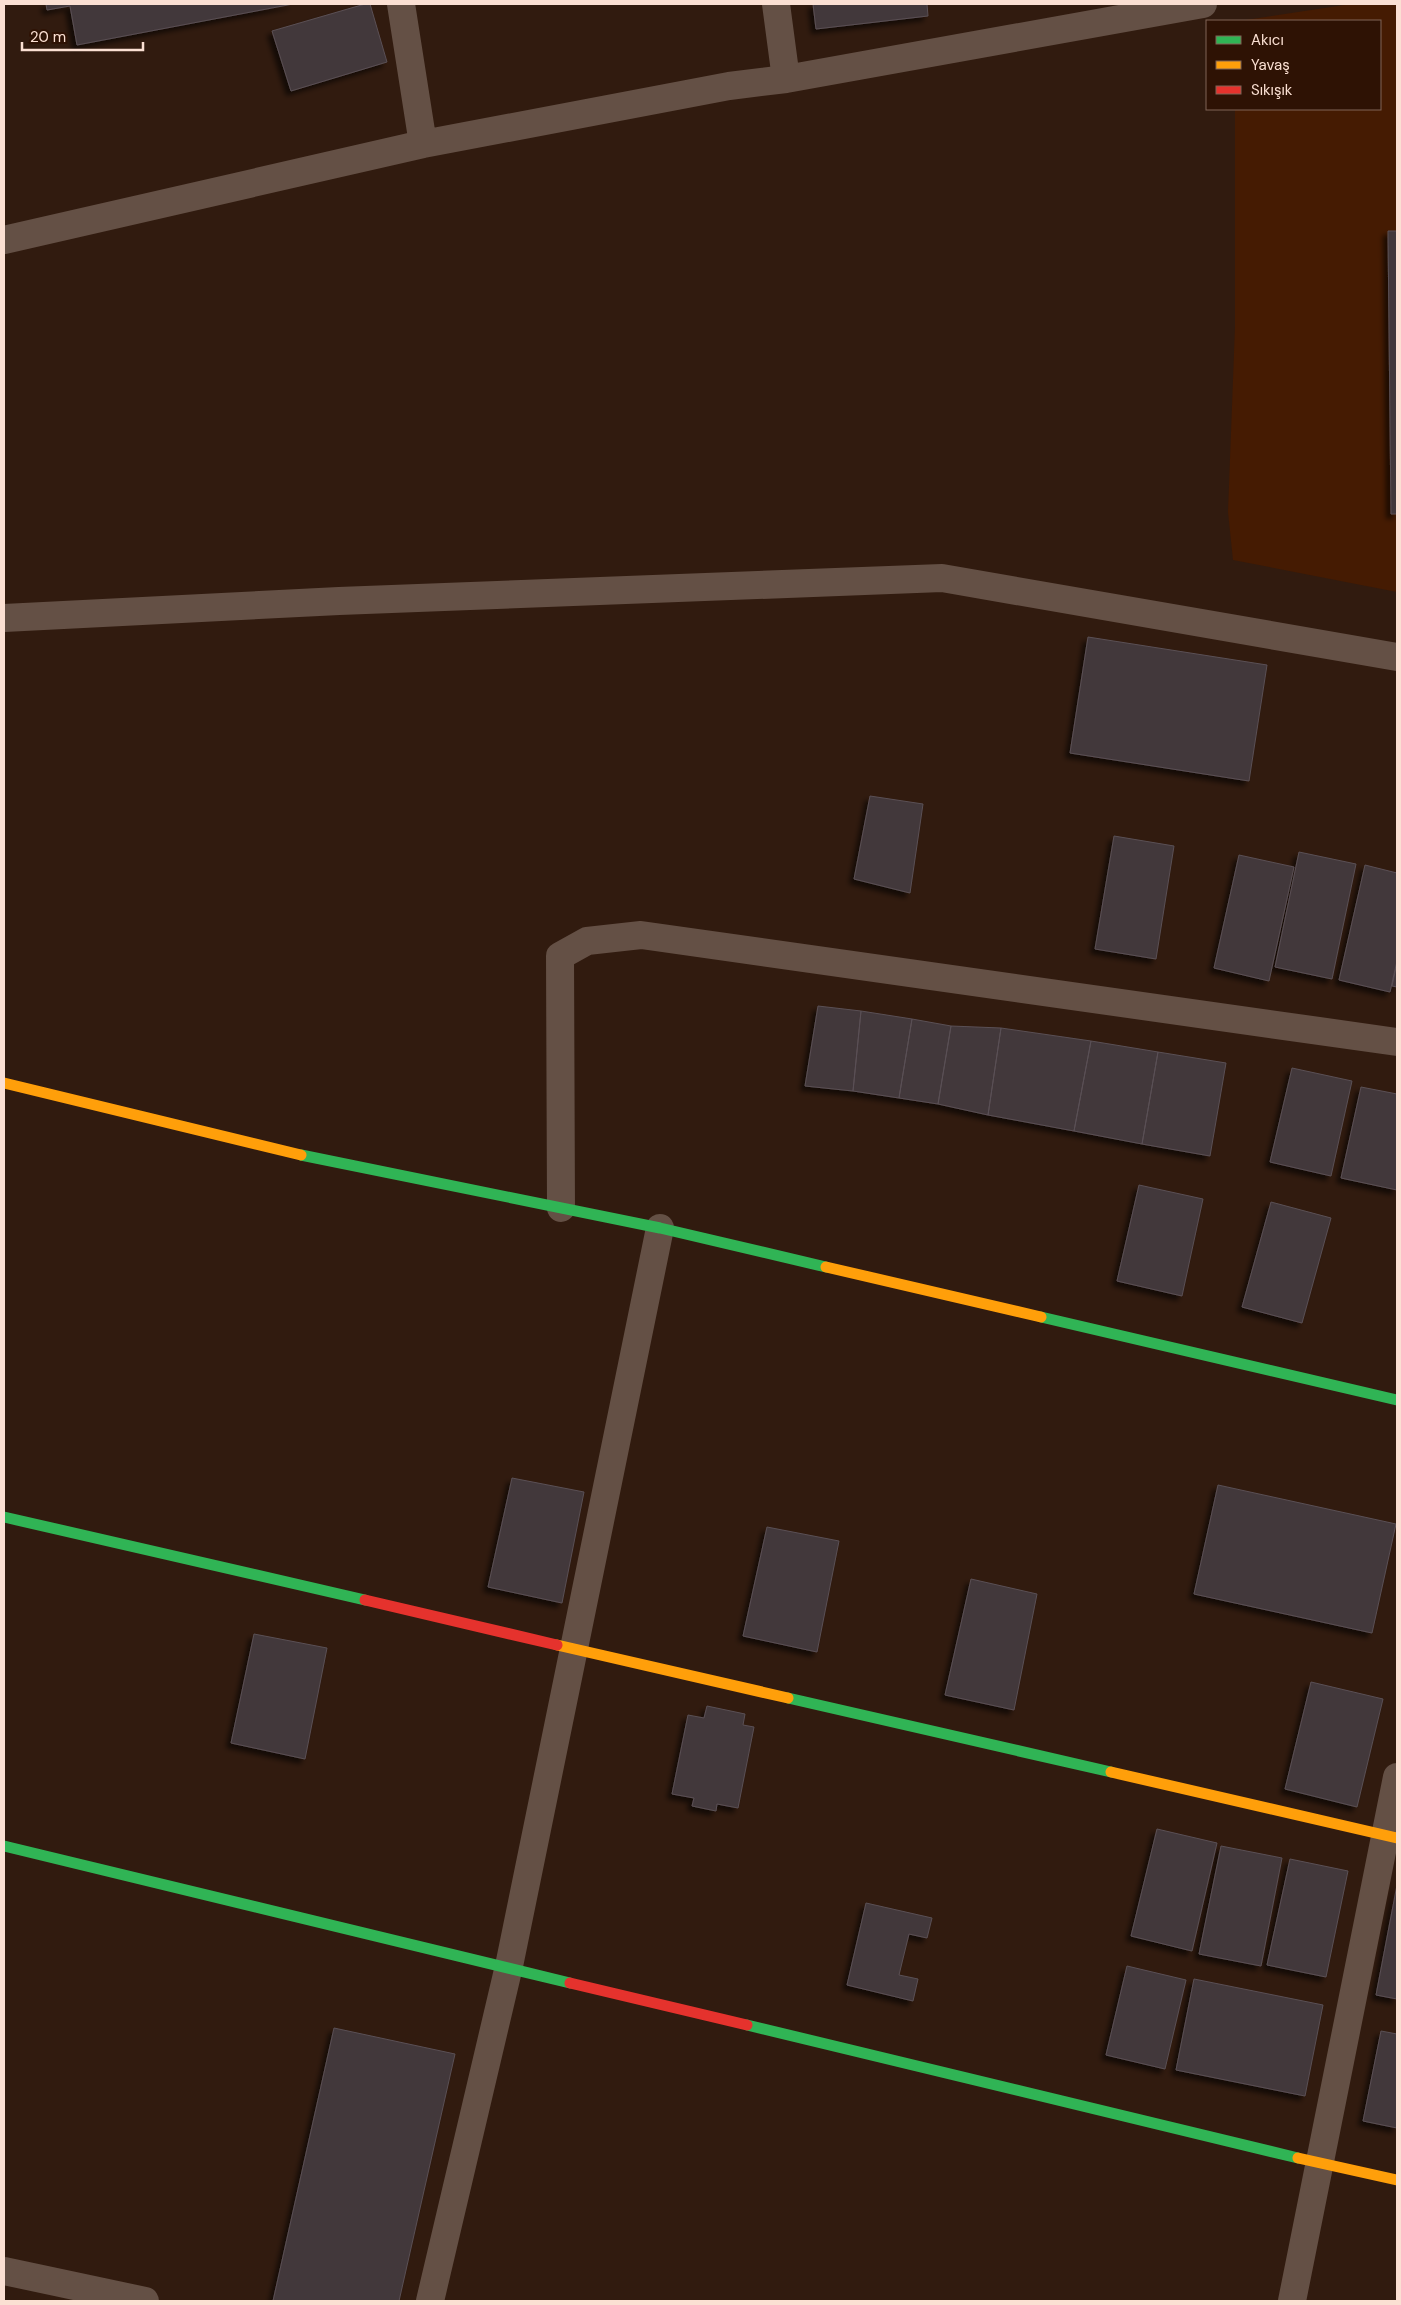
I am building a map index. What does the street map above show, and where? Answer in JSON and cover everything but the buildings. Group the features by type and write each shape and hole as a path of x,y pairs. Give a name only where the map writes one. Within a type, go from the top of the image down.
{"street":[{"path":"401,4 423,144"},
{"path":"776,4 786,79"},
{"path":"4,240 423,144 730,86 786,79 1145,9 1202,4"},
{"path":"4,618 339,601 942,578 1397,657"},
{"path":"561,1208 560,956 587,941 641,935 1397,1042"},
{"path":"4,1083 302,1155 660,1228 1397,1400"},
{"path":"430,2301 510,1966 660,1228"},
{"path":"4,1517 1391,1837"},
{"path":"1292,2301 1391,1837 1397,1778"},
{"path":"4,1846 510,1966 1321,2164 1397,2180"},
{"path":"4,2271 145,2301"}],"shaded area":[{"path":"1351,4 1397,4 1397,592 1233,560 1228,512 1235,327 1235,110 1381,110 1381,20 1246,20"}],"traffic: fast":[{"path":"301,1155 660,1228 826,1267"},
{"path":"1041,1317 1397,1400"},
{"path":"4,1517 365,1600"},
{"path":"788,1698 1111,1772"},
{"path":"4,1846 570,1983"},
{"path":"747,2025 1298,2158"}],"traffic: slow":[{"path":"4,1083 301,1155"},
{"path":"826,1267 1041,1317"},
{"path":"557,1645 788,1698"},
{"path":"1111,1772 1397,1838"},
{"path":"1298,2158 1397,2180"}],"traffic: jam":[{"path":"365,1600 557,1645"},
{"path":"570,1983 747,2025"}]}
